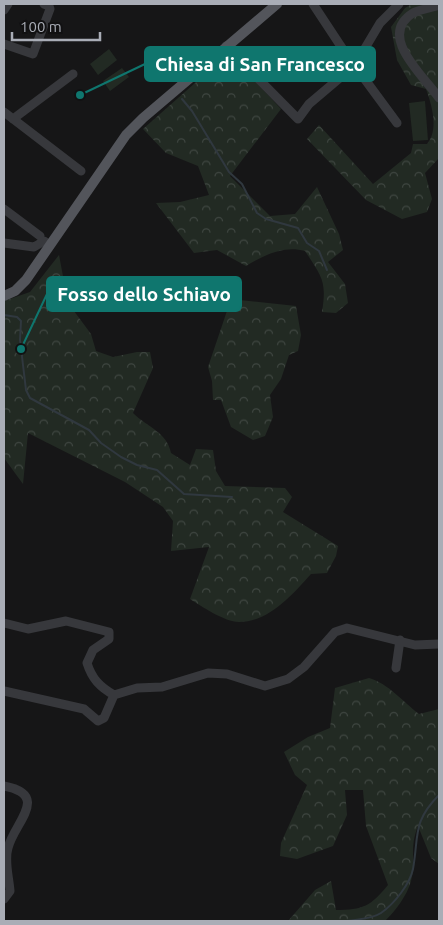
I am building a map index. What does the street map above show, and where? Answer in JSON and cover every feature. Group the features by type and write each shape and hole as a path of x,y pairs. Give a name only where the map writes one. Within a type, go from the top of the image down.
{"main road":[{"path":"4,296 23,284 126,135 143,118 277,4"}],"street":[{"path":"4,10 8,4"},
{"path":"4,44 33,54 50,10 49,6 44,4"},
{"path":"313,4 397,123"},
{"path":"226,46 298,119 309,104 355,65 380,23 399,4"},
{"path":"439,5 412,14 400,28 399,39 405,54 439,98"},
{"path":"13,119 73,74"},
{"path":"4,112 81,171"},
{"path":"4,209 40,236"},
{"path":"4,243 34,247 43,241 50,244"},
{"path":"4,623 28,629 60,621 72,622 110,632 109,639 92,650 87,663 90,675 102,688 114,695 136,688 162,687 208,673 227,674 265,686 288,679 304,667 335,632 347,628 415,645 439,644"},
{"path":"396,668 400,640"},
{"path":"4,691 84,709 98,721 104,718 114,695"},
{"path":"4,786 17,788 23,792 27,804 22,822 8,848 10,891 4,899"}],"green space":[{"path":"412,4 439,4 439,158 425,173 432,199 427,212 402,219 366,200 307,139 319,125 373,184 411,153 413,144 427,144 431,138 434,125 428,95 426,89 411,85 397,60 391,27 405,8"},
{"path":"109,49 117,60 98,75 90,64"},
{"path":"229,53 281,109 230,176 270,216 295,214 317,187 339,234 343,250 328,262 345,284 348,303 336,313 322,312 324,293 322,280 305,251 289,249 274,252 246,266 217,250 194,253 156,203 180,202 209,195 198,166 166,153 143,129"},
{"path":"122,68 129,77 110,91 103,81"},
{"path":"425,101 428,140 413,141 409,103"},
{"path":"59,255 68,303 91,334 96,351 113,357 137,352 150,352 153,368 133,413 161,435 169,446 171,453 190,465 196,449 213,450 216,471 225,486 285,488 292,497 283,512 338,546 336,556 327,573 311,574 288,598 270,612 250,621 233,621 213,613 190,599 209,547 171,551 173,521 163,507 125,482 28,433 23,484 4,458 4,301 30,292"},
{"path":"239,300 296,306 301,335 298,351 289,355 281,379 270,395 273,417 265,436 253,440 231,427 221,400 213,400 212,381 208,367 229,305"},
{"path":"369,678 383,684 419,714 439,709 439,864 431,858 418,826 415,834 412,874 409,887 393,913 385,921 288,921 315,890 331,881 336,910 360,908 376,898 388,885 366,826 363,790 345,790 347,815 333,846 297,859 280,856 281,843 307,785 295,775 284,752 308,737 330,728 335,688"}],"waterway":[{"path":"182,99 192,111 229,172 242,184 257,213 266,219 298,228 307,243 319,251 327,270"},
{"path":"4,315 17,317 21,321 20,340 26,390 30,398 89,430 101,443 121,457 137,465 157,470 184,494 232,497"},
{"path":"348,921 369,918 381,913 401,893 409,881 413,869 420,822 424,813 439,795"}],"place":[{"name":"Chiesa di San Francesco","path":"80,95"},
{"name":"Fosso dello Schiavo","path":"21,349"}]}
